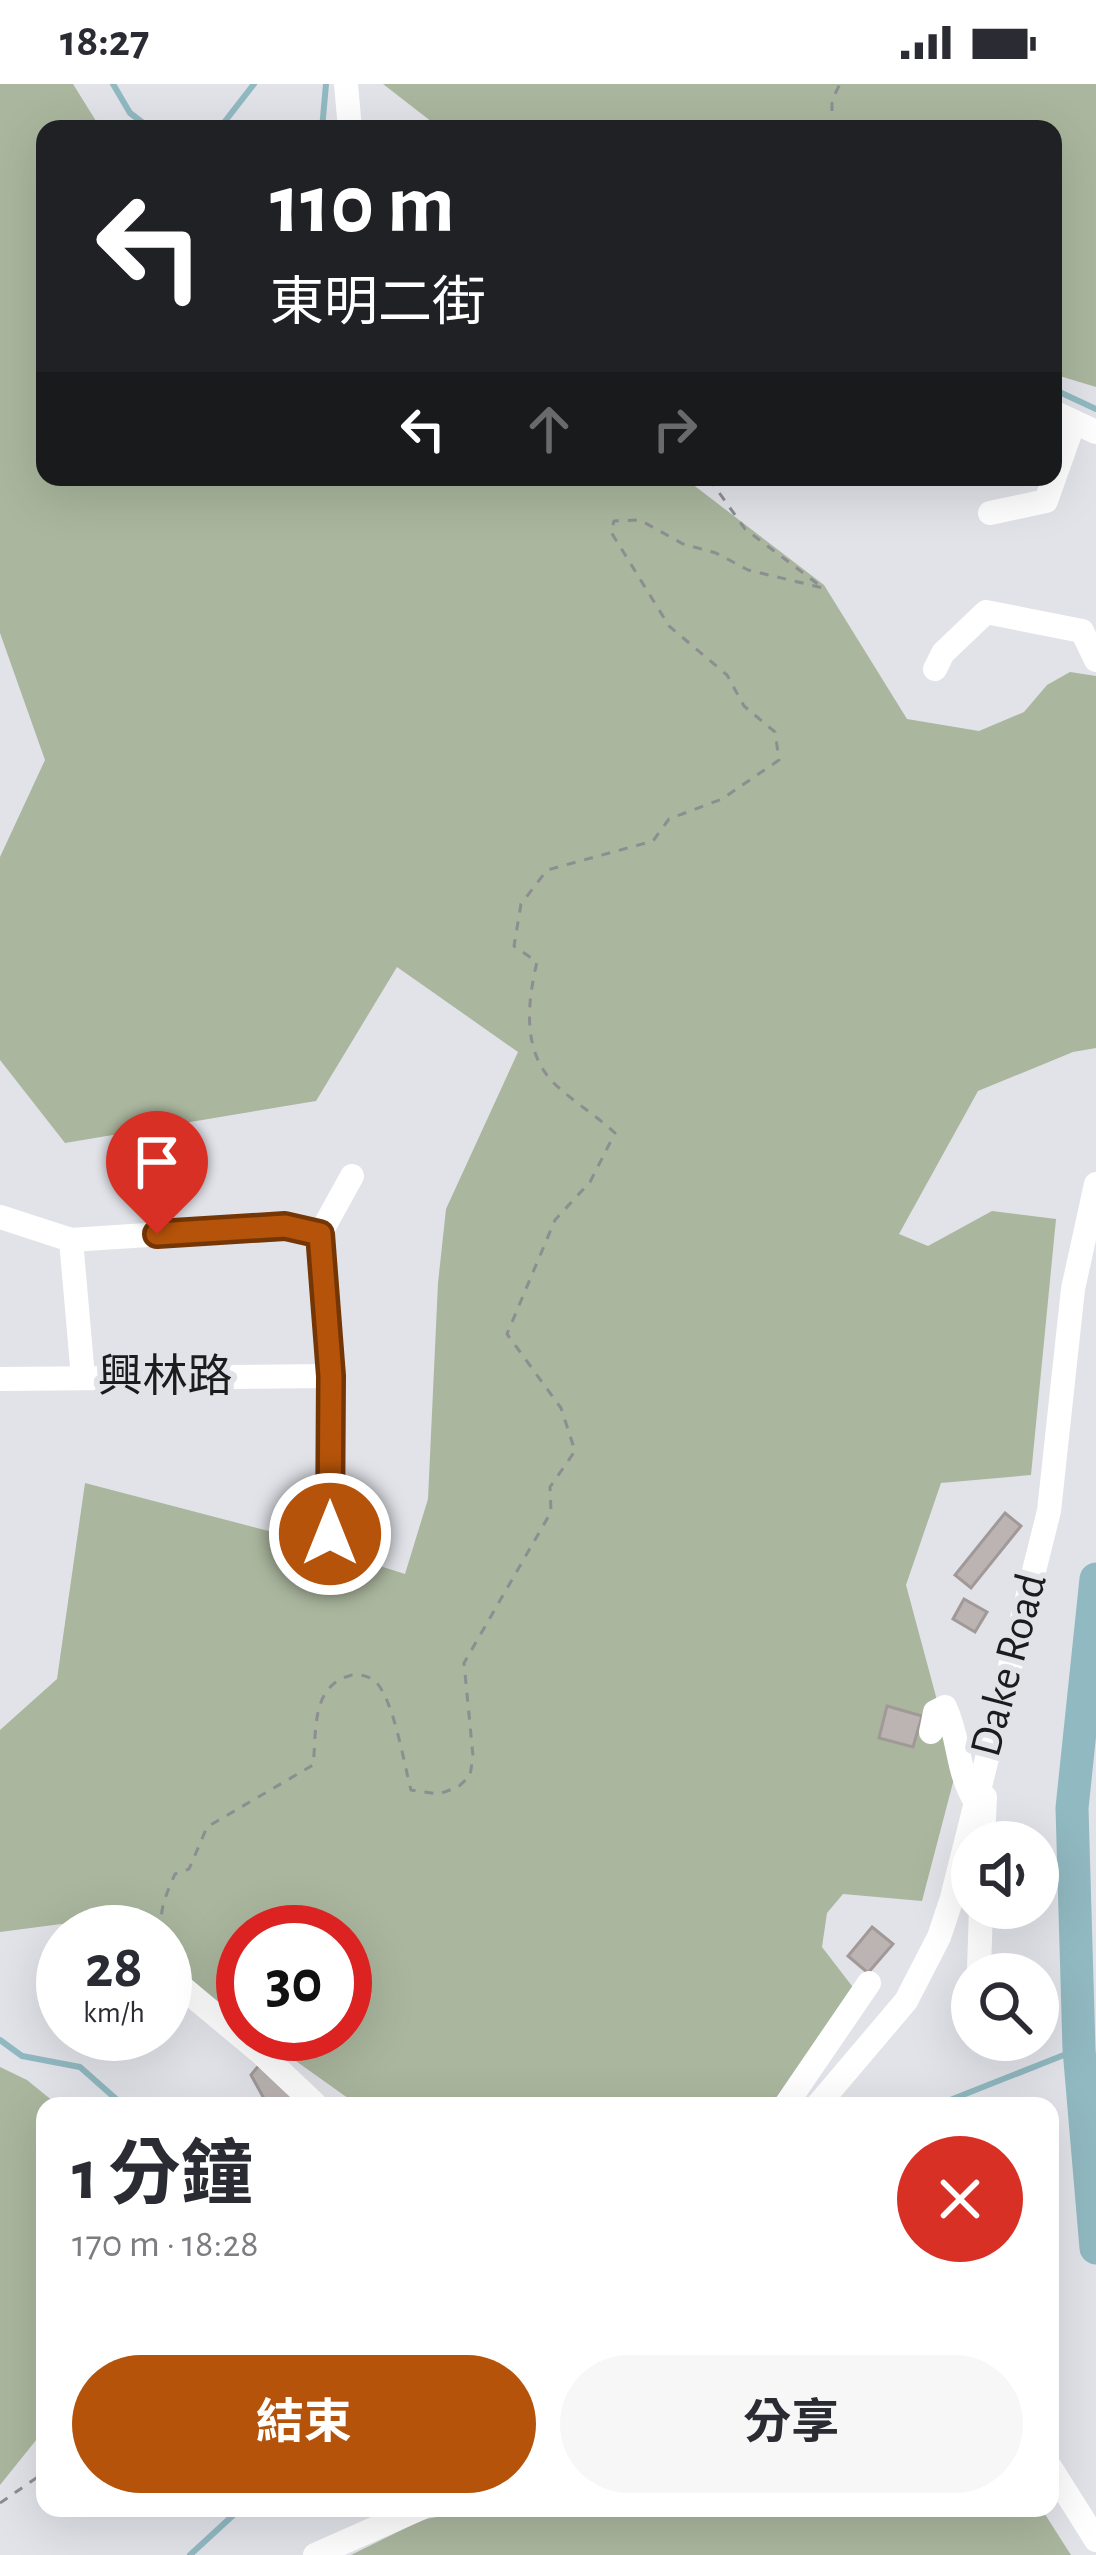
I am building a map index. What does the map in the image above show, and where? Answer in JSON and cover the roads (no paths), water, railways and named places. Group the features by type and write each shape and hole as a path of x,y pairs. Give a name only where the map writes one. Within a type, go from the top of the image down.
{"street":[{"path":"346,84 349,120"},
{"path":"1062,456 1074,422"},
{"path":"990,513 1046,501 1051,486"},
{"path":"935,669 943,653 986,613 1082,631 1096,660"},
{"path":"330,1534 331,1376 320,1234 352,1177"},
{"name":"Dake Road","path":"825,2097 906,2001 952,1898 1049,1511 1073,1289 1096,1184"},
{"path":"0,1216 71,1240 285,1226 320,1234"},
{"path":"71,1240 83,1378"},
{"name":"興林路","path":"0,1379 331,1376"},
{"path":"931,1732 935,1712 945,1707 956,1730 959,1774 974,1799"},
{"path":"984,1821 986,1753"},
{"path":"791,2097 869,1983"},
{"path":"192,1995 308,2097"},
{"path":"1059,2481 1096,2540"},
{"path":"315,2555 401,2517"}],"waterway":[{"path":"113,84 139,120"},
{"path":"226,120 254,84"},
{"path":"323,120 326,84"},
{"path":"1062,393 1096,409"},
{"path":"1096,1579 1072,1808 1079,2049 1096,2248"},
{"path":"0,2040 22,2056 80,2067 114,2097"},
{"path":"958,2097 1079,2049"},
{"path":"190,2555 231,2517"}]}
